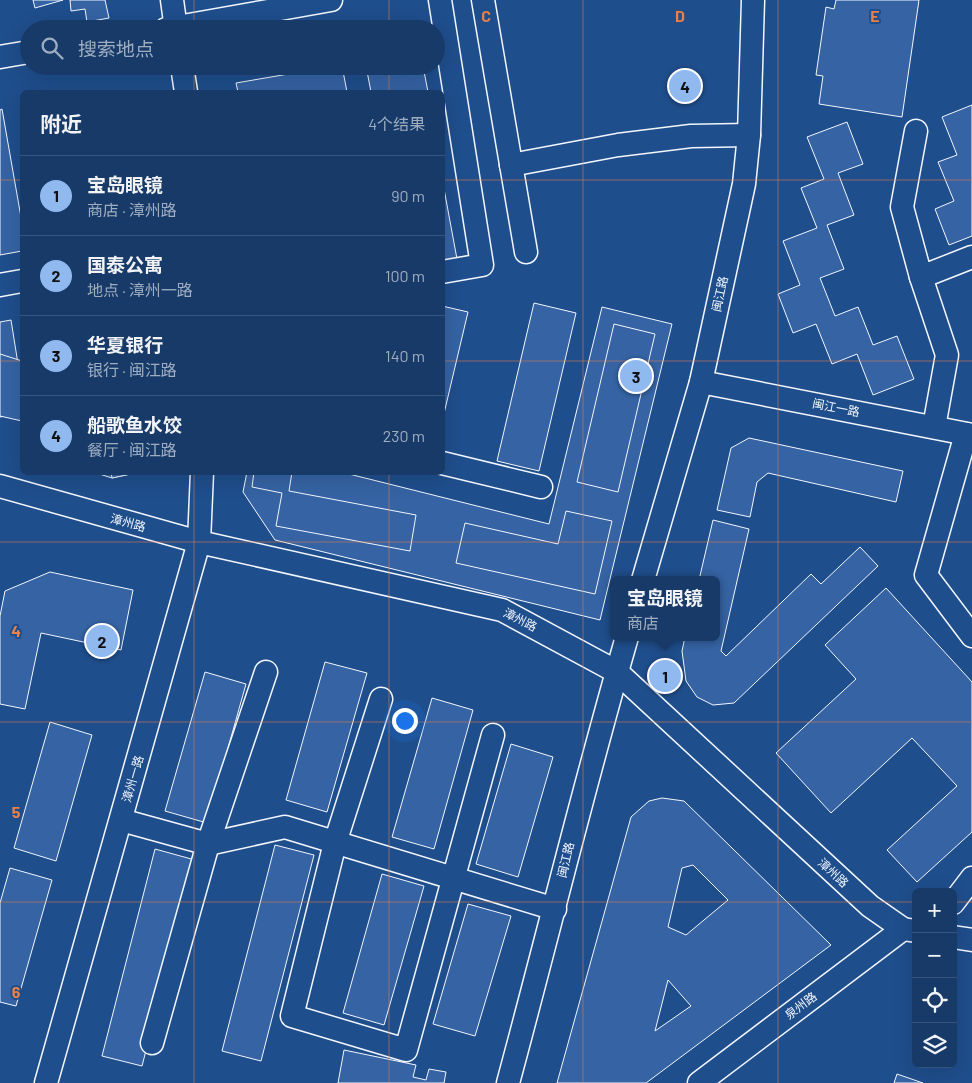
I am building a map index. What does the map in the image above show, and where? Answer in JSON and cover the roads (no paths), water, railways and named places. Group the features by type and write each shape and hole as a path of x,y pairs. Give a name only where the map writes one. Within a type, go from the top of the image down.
{"street":[{"path":"172,0 173,20"},
{"path":"218,20 331,0"},
{"path":"440,0 443,20"},
{"path":"483,0 526,252"},
{"name":"闽江路","path":"644,576 701,382 744,184 750,135 753,0"},
{"path":"445,32 482,265 445,271"},
{"path":"0,58 20,54"},
{"path":"183,75 186,90"},
{"path":"916,131 902,207 921,277 947,355 934,427"},
{"path":"511,164 618,145 691,136 750,135"},
{"path":"921,277 972,257"},
{"path":"0,285 20,281"},
{"name":"闽江一路","path":"701,382 969,434"},
{"path":"969,434 926,575 972,636"},
{"path":"445,464 541,486"},
{"name":"漳州一路","path":"46,1083 199,542 202,475"},
{"name":"漳州路","path":"0,486 199,542 502,610 617,672 870,906 909,930"},
{"name":"闽江路","path":"508,1083 555,909 573,833 626,641"},
{"path":"152,1043 208,844 266,672"},
{"path":"381,699 335,843 292,1016 406,1050 455,879 493,735"},
{"path":"121,820 208,844 284,827 555,909"},
{"path":"957,898 972,878"},
{"name":"泉州路","path":"700,1083 909,930"},
{"path":"957,938 972,940"}],"place":[{"name":"船歌鱼水饺","path":"685,86"},
{"name":"华夏银行","path":"636,376"},
{"name":"国泰公寓","path":"102,641"},
{"name":"宝岛眼镜","path":"665,676"}]}
